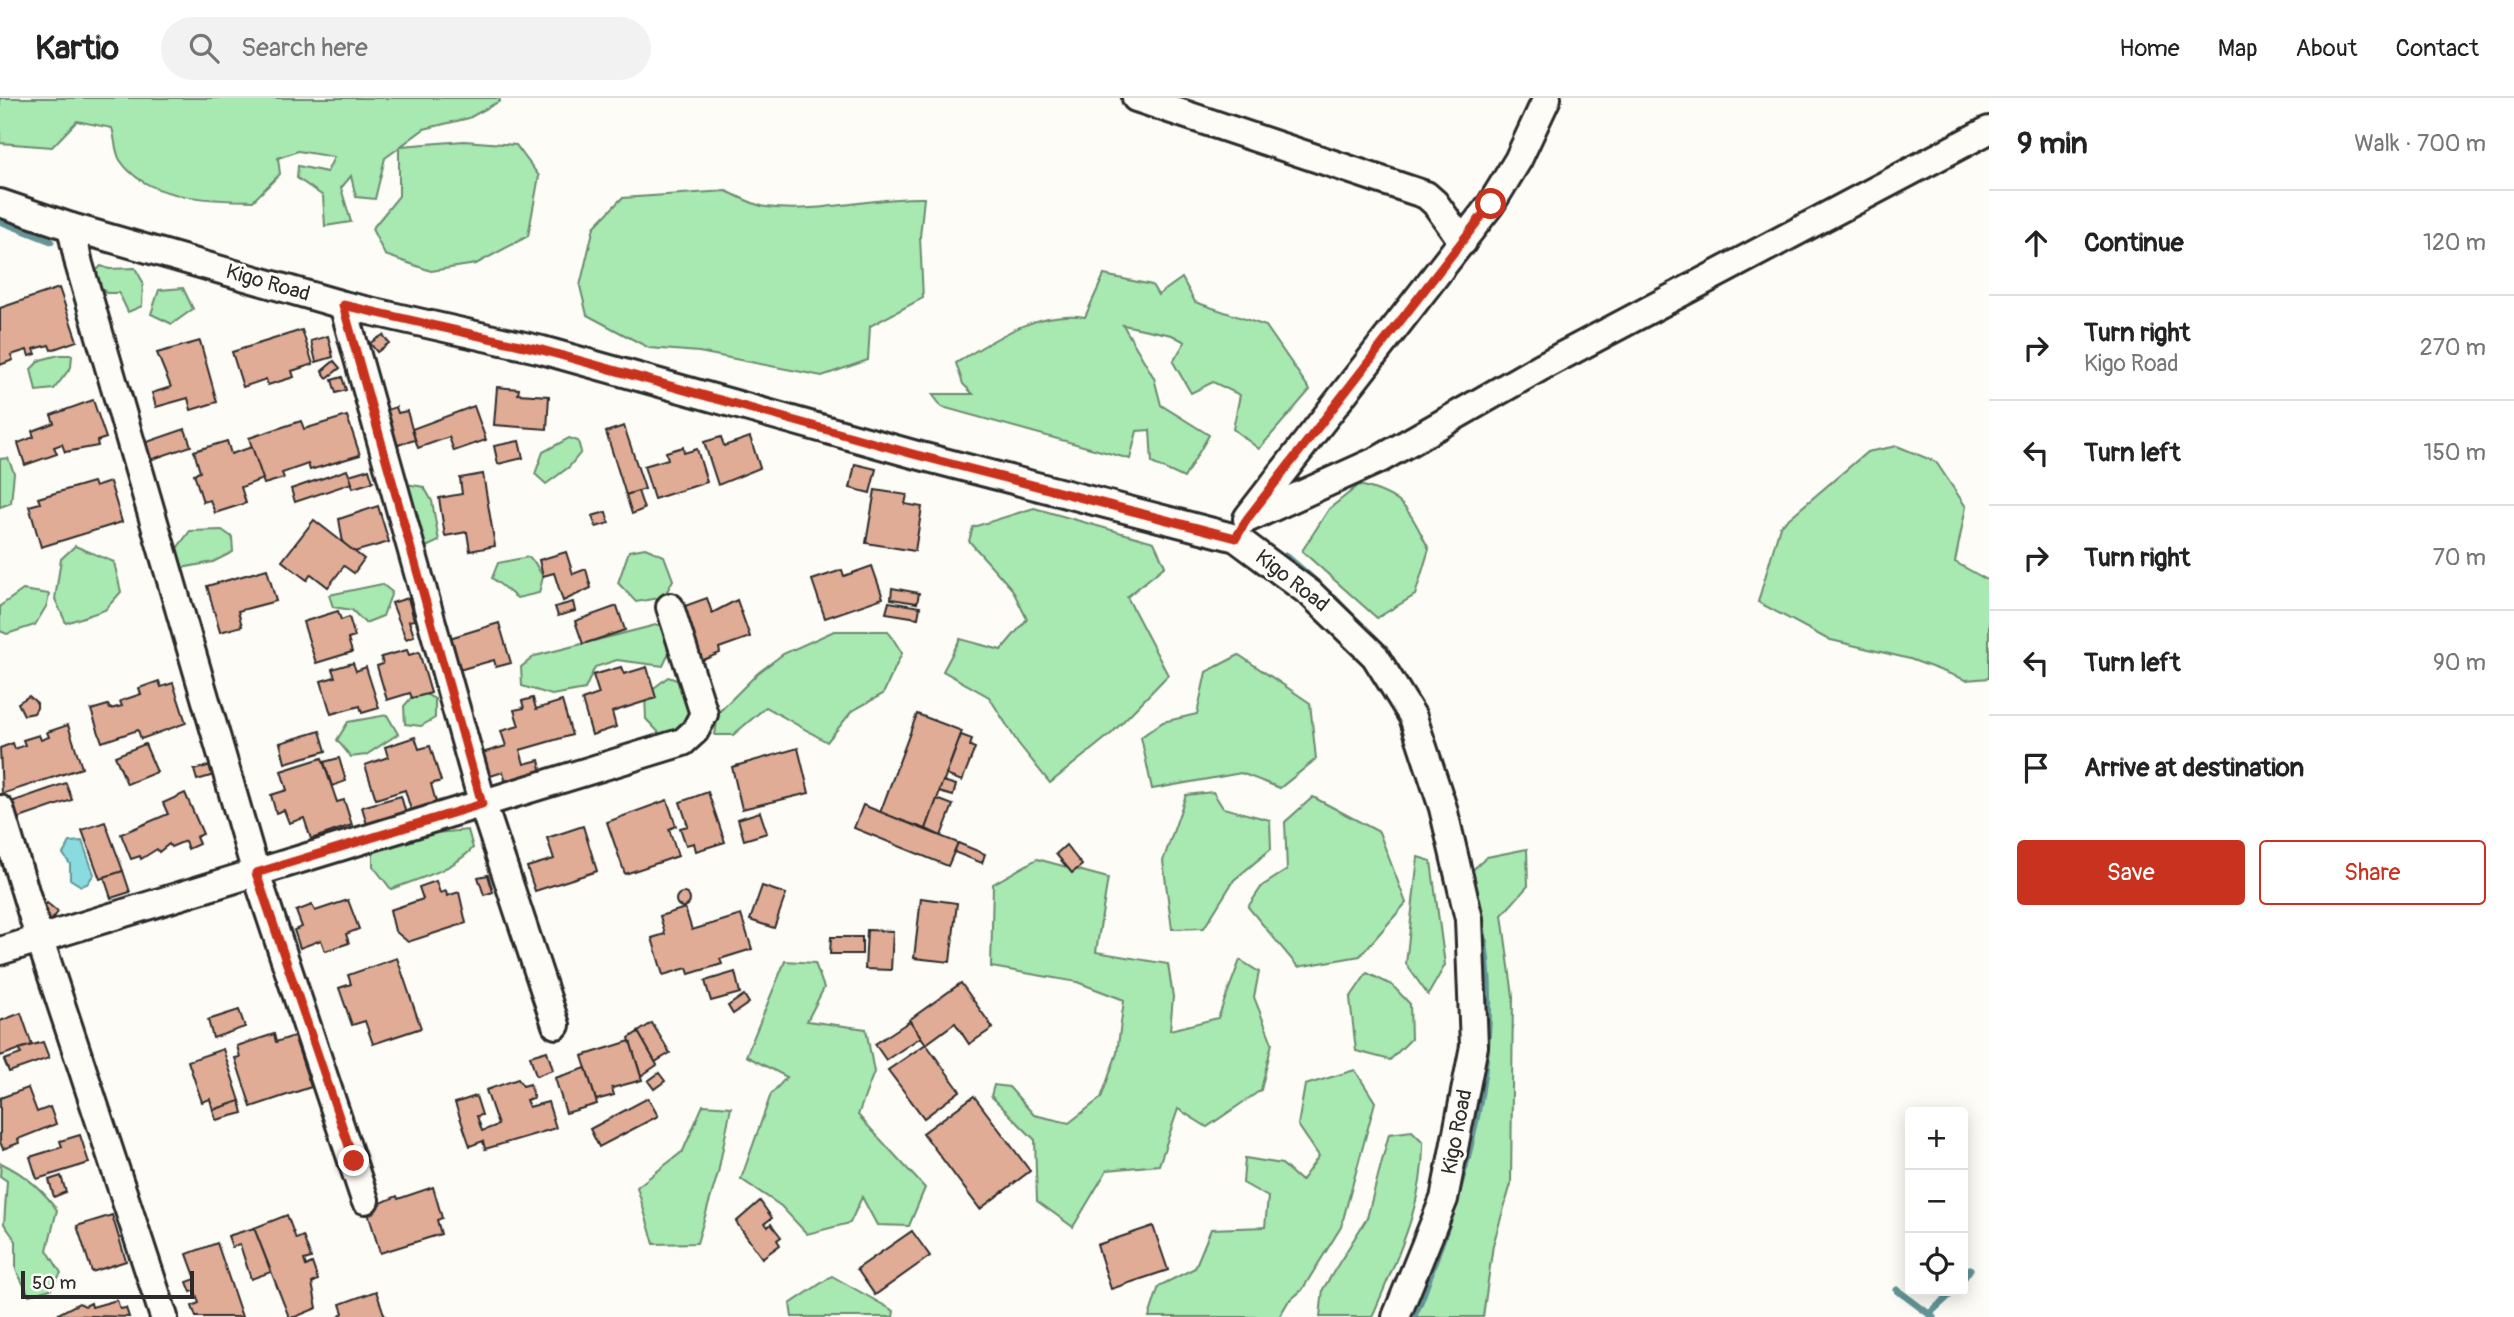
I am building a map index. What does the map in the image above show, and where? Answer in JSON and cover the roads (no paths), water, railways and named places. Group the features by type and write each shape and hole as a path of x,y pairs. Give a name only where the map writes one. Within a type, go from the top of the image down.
{"street":[{"path":"1136,98 1426,195 1435,203 1463,242"},
{"path":"1241,529 1463,242 1518,160 1547,98"},
{"path":"1241,529 1380,459 1541,367 1989,130"},
{"name":"Kigo Road","path":"0,202 71,227 343,305 542,350 913,454 1241,529 1347,625 1375,656 1413,717 1443,808 1469,919 1475,1046 1444,1199 1396,1317"},
{"path":"71,227 83,277 256,873 365,1200"},
{"path":"343,305 482,804 556,1026"},
{"path":"0,951 683,742 695,731 704,714 670,607"},
{"path":"0,808 39,937 164,1317"}],"water":[{"path":"82,841 94,874 87,884 81,886 70,879 70,864 63,854 70,842"}],"waterway":[{"path":"0,221 51,241"},
{"path":"1286,556 1315,581"},
{"path":"1334,598 1372,637"},
{"path":"1395,665 1409,688"},
{"path":"1413,1317 1450,1218 1473,1135 1481,1092 1489,1006 1481,922"},
{"path":"1897,1290 1933,1317"},
{"path":"1929,1314 1949,1296"}]}
